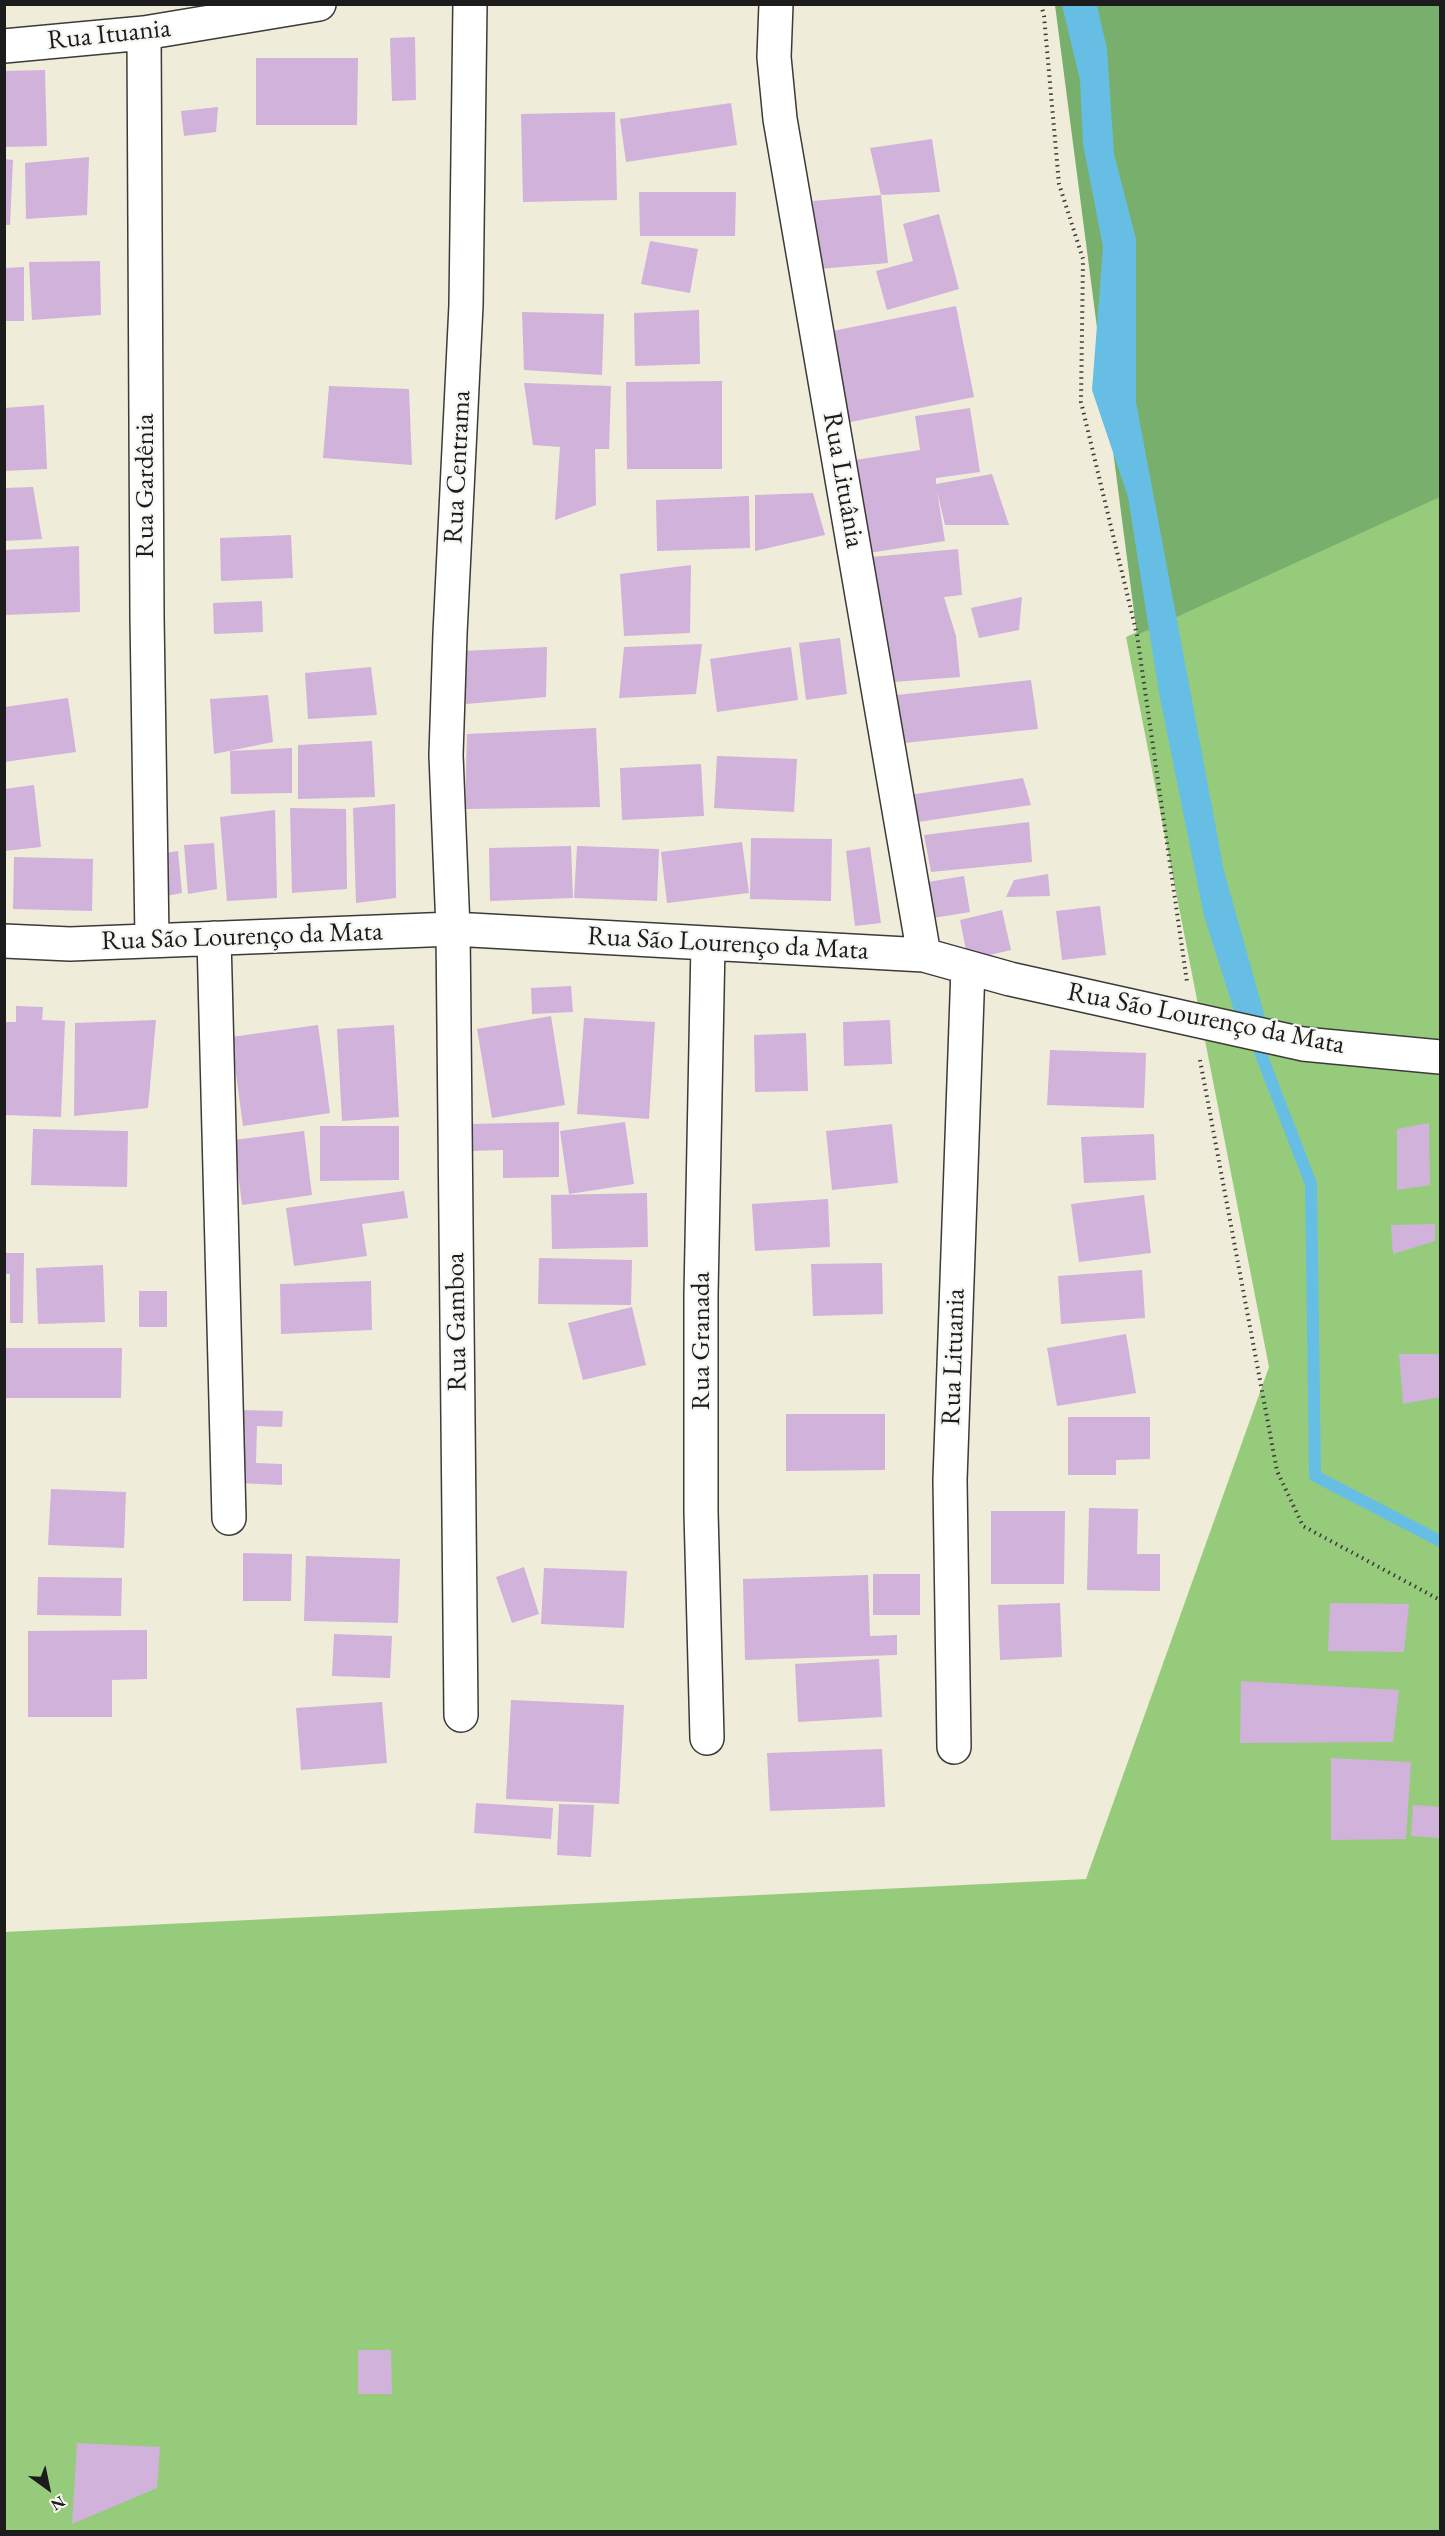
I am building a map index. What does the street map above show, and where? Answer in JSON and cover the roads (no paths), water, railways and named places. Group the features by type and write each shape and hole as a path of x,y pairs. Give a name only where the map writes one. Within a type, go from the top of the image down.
{"street":[{"name":"Rua Ituania","path":"4,45 144,33 320,4"},
{"name":"Rua Centrama","path":"453,929 446,755 450,622 466,305 470,4"},
{"name":"Rua Lituânia","path":"776,4 774,57 780,119 924,955"},
{"name":"Rua Gardênia","path":"144,33 147,604 152,939"},
{"name":"Rua São Lourenço da Mata","path":"4,941 70,944 453,929 924,955 968,968 1303,1044 1440,1057"},
{"name":"Rua Gamboa","path":"453,929 461,1715"},
{"path":"214,938 229,1518"},
{"name":"Rua Granada","path":"707,1738 702,1512 702,1294 708,944"},
{"name":"Rua Lituania","path":"954,1747 950,1480 968,968"}],"water":[{"path":"1062,5 1097,5 1107,49 1114,154 1136,239 1136,402 1224,871 1268,1028 1237,1020 1204,916 1159,693 1128,497 1092,390 1103,247 1083,144 1080,80"}],"waterway":[{"path":"1260,1052 1311,1184 1315,1476 1440,1541"}]}
